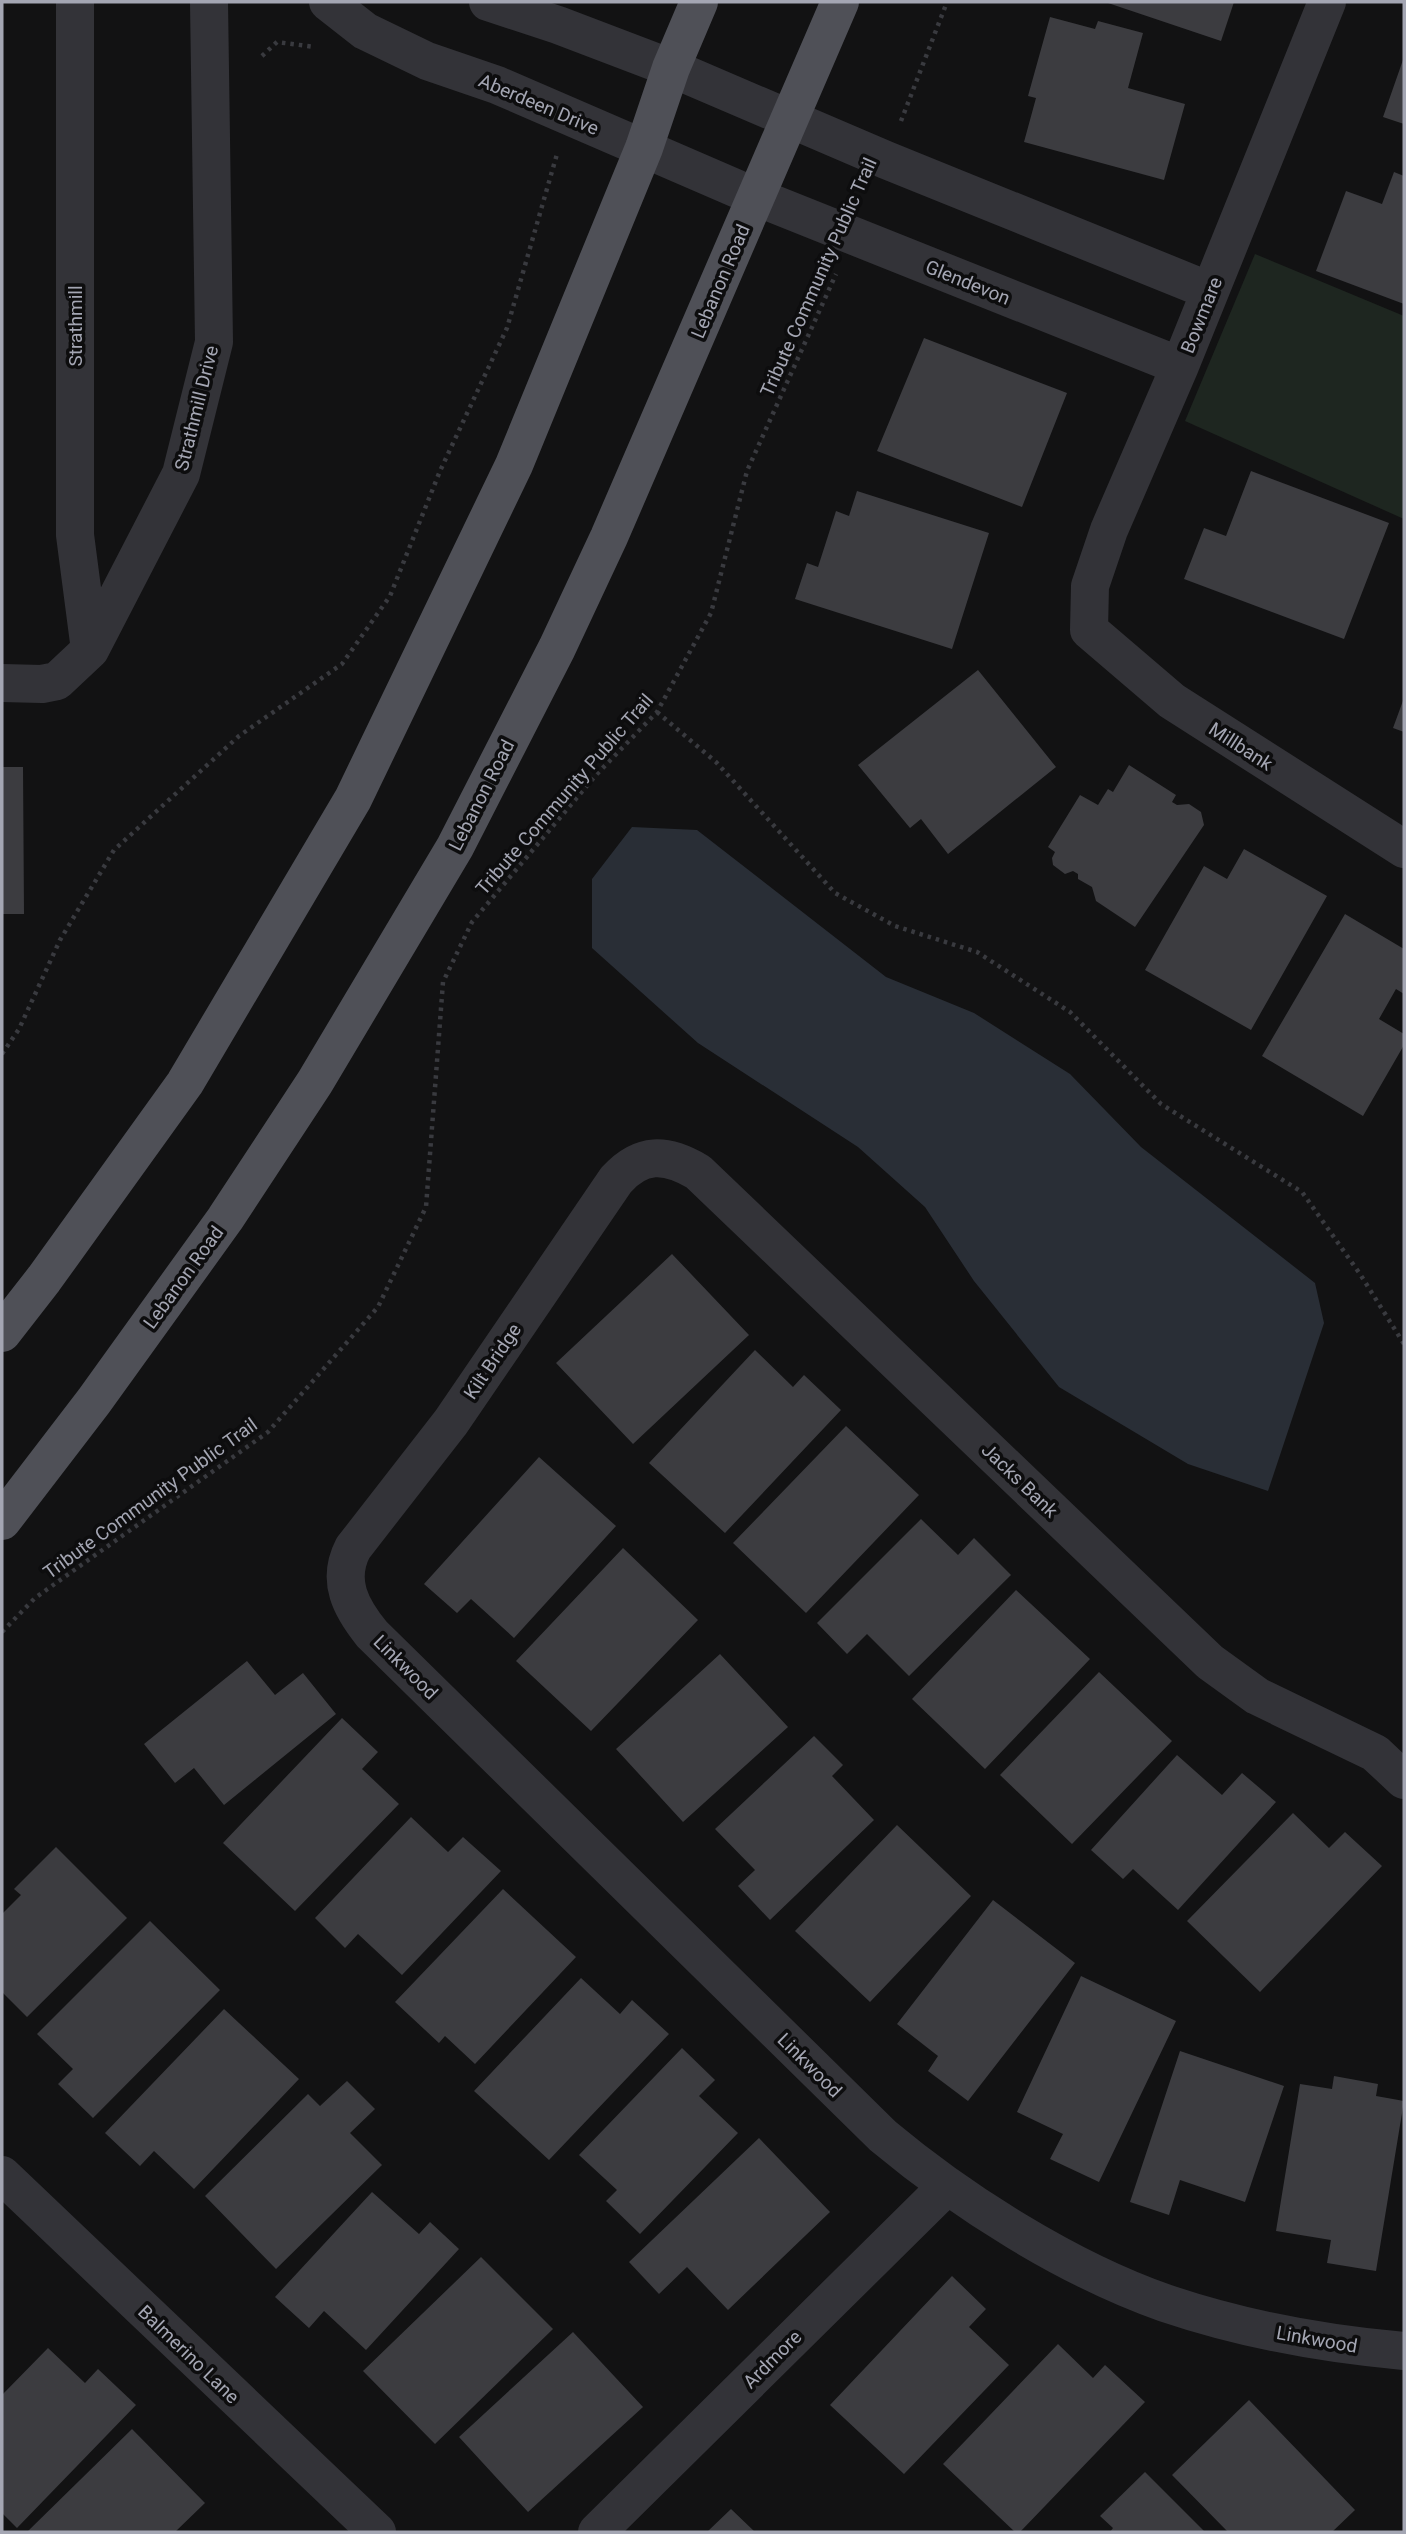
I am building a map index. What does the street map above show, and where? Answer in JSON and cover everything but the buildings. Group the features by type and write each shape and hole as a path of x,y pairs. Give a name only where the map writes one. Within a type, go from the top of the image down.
{"main road":[{"path":"2,1333 186,1083 353,799 514,465 644,148 671,68 699,2"},
{"name":"Lebanon Road","path":"2,1521 94,1401 225,1219 316,1082 455,847 558,648 598,562 840,2"}],"street":[{"name":"Strathmill","path":"75,2 75,535 90,650"},
{"name":"Strathmill Drive","path":"2,683 42,684 57,681 90,650 181,474 214,342 209,2"},
{"name":"Aberdeen Drive","path":"328,2 365,31 428,61 497,85 756,197"},
{"path":"488,2 558,25 671,68 886,160 1210,291"},
{"name":"Bowmare","path":"1089,630 1090,586 1109,530 1181,366 1327,2"},
{"name":"Glendevon","path":"756,197 1181,366"},
{"name":"Millbank","path":"1089,630 1171,701 1404,849"},
{"name":"Kilt Bridge","path":"345,1580 345,1568 353,1548 452,1422 610,1188 632,1165 654,1158"},
{"name":"Jacks Bank","path":"654,1158 680,1163 698,1172 1210,1662 1256,1696 1375,1753 1404,1780"},
{"name":"Linkwood","path":"345,1580 355,1612 372,1634 883,2136 947,2186 1056,2253 1104,2278 1166,2303 1296,2336 1404,2351"},
{"name":"Balmerino Lane","path":"2,2175 377,2532"},
{"name":"Ardmore","path":"597,2532 947,2186"}],"path":[{"name":"Tribute Community Public Trail","path":"886,160 947,2"},
{"path":"2,1054 19,1029 60,940 114,850 239,736 342,664 390,596 440,471 507,328 569,116"},
{"name":"Tribute Community Public Trail","path":"2,1632 35,1598 268,1432 378,1307 426,1207 443,982 472,922 596,775 657,712 711,613 747,471 852,236"},
{"path":"657,712 716,762 835,893 895,926 977,952 1001,967 1070,1012 1161,1104 1302,1192 1360,1274 1404,1344"}],"shaded area":[{"path":"1255,254 1404,316 1404,519 1185,421"},
{"path":"632,827 697,830 886,977 974,1013 1070,1074 1141,1147 1315,1283 1324,1323 1268,1491 1188,1464 1059,1387 974,1281 925,1207 858,1147 698,1043 592,948 592,879"}]}
